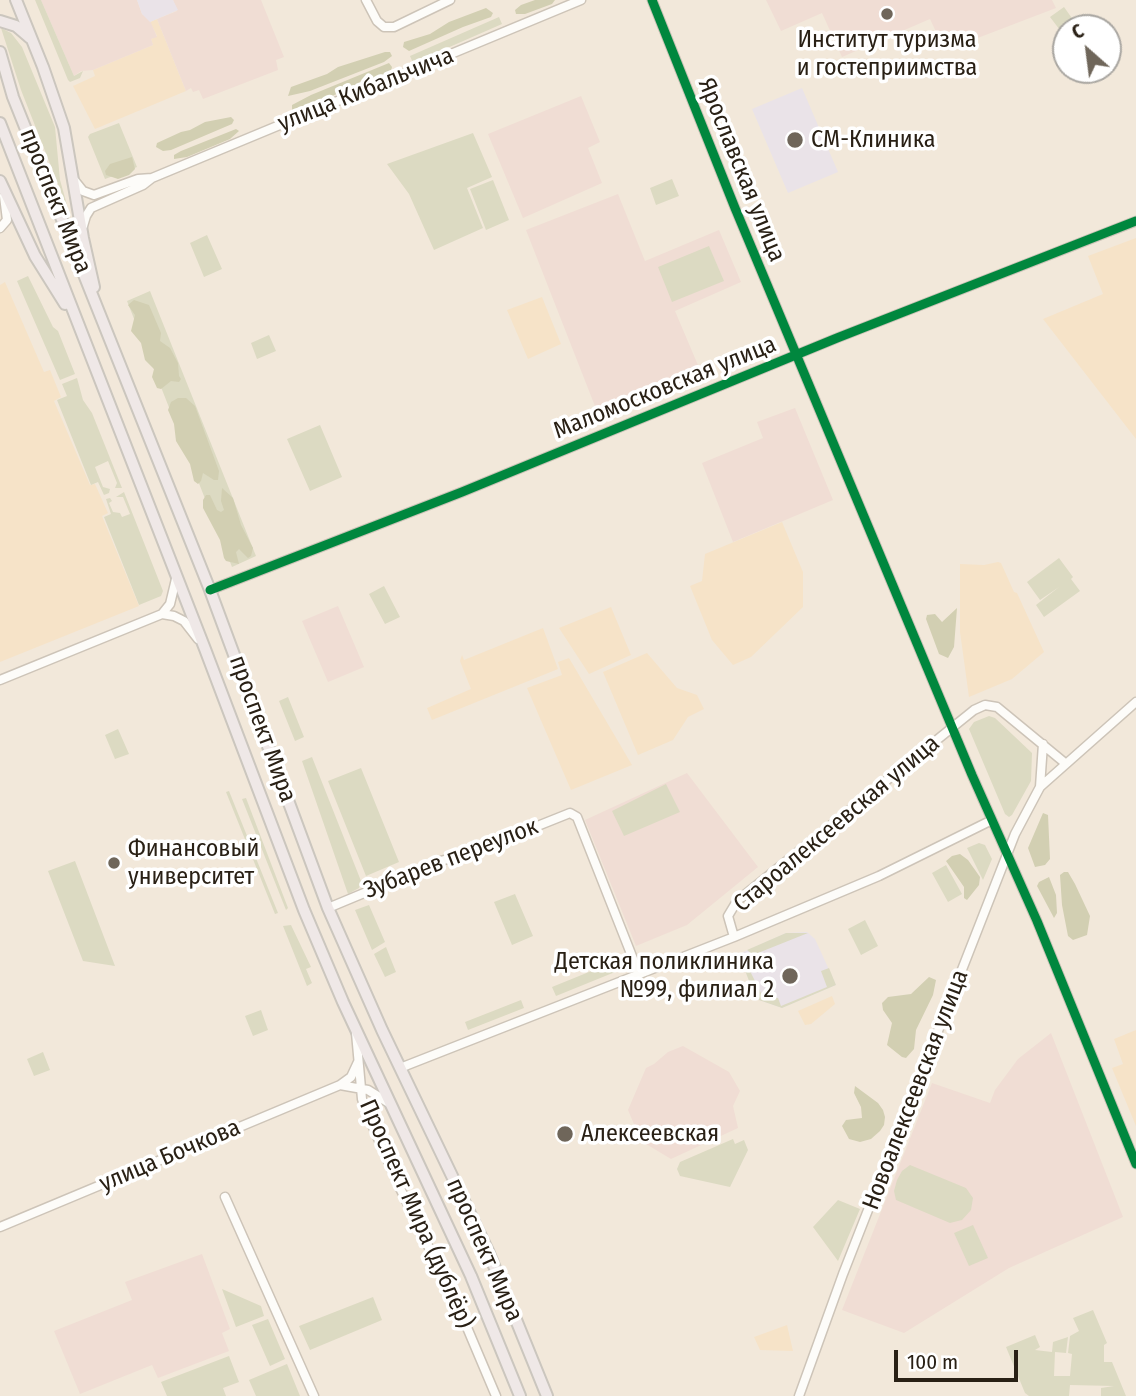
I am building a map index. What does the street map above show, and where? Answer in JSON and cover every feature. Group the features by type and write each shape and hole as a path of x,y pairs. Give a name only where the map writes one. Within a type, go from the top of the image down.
{"main road":[{"path":"16,0 64,128 99,311"},
{"path":"0,20 16,26 33,40"},
{"name":"проспект Мира","path":"0,52 13,97 210,590 328,908 400,1068 488,1251 547,1396"},
{"name":"проспект Мира","path":"0,123 304,910 355,1027 471,1276 520,1396"},
{"path":"2,186 35,256 79,328"}],"street":[{"path":"366,0 377,21 384,27 394,27 450,0"},
{"name":"улица Кибальчича","path":"71,170 79,188 94,195 138,179 152,178 580,0"},
{"name":"Ярославская улица","path":"652,0 797,355 952,727 1037,921 1136,1164"},
{"name":"улица Кибальчича","path":"83,237 85,219 92,208 143,186 152,178"},
{"path":"0,228 7,220 2,186"},
{"name":"Маломосковская улица","path":"210,590 463,492 797,355 1136,221"},
{"path":"162,614 173,596 176,574"},
{"path":"0,680 162,614 184,621 205,649"},
{"name":"Новоалексеевская улица","path":"796,1396 804,1382 843,1274 1007,854 1040,786 1136,702"},
{"name":"Староалексеевская улица","path":"734,937 728,916 737,901 974,710 985,705 994,706 1065,763"},
{"name":"Новоалексеевская улица","path":"1040,786 1043,744"},
{"name":"Зубарев переулок","path":"328,908 440,861 480,849 567,814 574,814 639,974"},
{"path":"400,1068 734,937 879,876 992,820"},
{"name":"Проспект Мира (дублёр)","path":"355,1027 361,1089 366,1111 396,1180 442,1272 496,1396"},
{"name":"улица Бочкова","path":"0,1227 340,1085 351,1077 358,1062"},
{"path":"340,1085 376,1093 391,1105"},
{"path":"225,1197 314,1396"}],"shaded area":[{"path":"35,0 41,0 74,76 83,71 80,78 70,82 68,80"},
{"path":"41,0 137,0 142,14 149,18 157,37 151,39 153,45 74,76"},
{"path":"137,0 173,0 178,10 150,22 142,14"},
{"path":"173,0 261,0 284,57 276,60 278,70 203,99 199,90 193,92 191,88 186,91 157,19 177,11"},
{"path":"535,0 555,0 552,4 525,14 516,14 515,10 521,5"},
{"path":"766,0 1052,0 1056,8 962,44 937,34 930,19 842,57 822,13 781,31"},
{"path":"1064,7 1069,14 1054,14"},
{"path":"486,8 493,13 491,17 409,51 403,47 404,42 430,34 449,22"},
{"path":"499,17 502,24 413,63 410,56"},
{"path":"157,19 186,91 95,129 73,86 95,76 93,70 153,45 151,39 157,36 150,22"},
{"path":"1,28 11,33 22,47 55,127 60,180 69,212 21,90"},
{"path":"390,52 392,56 384,62 310,91 288,96 291,87 327,74 338,67"},
{"path":"389,63 392,67 387,73 301,109 292,110 292,105 311,95"},
{"name":"СМ-Клиника","path":"802,88 838,172 788,193 752,109"},
{"path":"581,96 600,142 588,148 602,183 523,218 488,134"},
{"path":"231,117 234,120 232,124 171,150 163,151 156,147 157,143 205,122"},
{"path":"119,123 137,167 105,179 88,137"},
{"path":"236,129 239,131 230,139 187,157 174,159 174,155 181,151"},
{"path":"473,133 492,177 467,188 483,228 434,250 409,194 387,164"},
{"path":"132,157 135,169 129,175 118,179 106,175 105,171 110,164"},
{"path":"672,179 679,196 656,205 650,188"},
{"path":"493,180 509,220 486,230 470,189"},
{"path":"618,194 645,261 719,230 741,282 675,311 703,377 600,419 526,230"},
{"path":"207,235 222,269 204,277 190,243"},
{"path":"1136,238 1136,439 1043,319 1103,294 1088,256"},
{"path":"709,246 724,281 672,302 658,267"},
{"path":"28,276 53,327 58,331 75,374 60,380 17,281"},
{"path":"5,282 44,372 50,370 61,397 54,401 90,485 95,484 108,513 102,516 139,606 0,662 0,285"},
{"path":"150,291 256,556 232,567 127,301"},
{"path":"542,297 561,344 528,359 507,310"},
{"path":"134,300 149,305 161,333 160,341 170,348 178,363 181,379 179,382 171,381 161,389 157,388 152,377 154,369 145,360 141,343 131,331 135,315 128,305"},
{"path":"269,335 276,351 257,359 251,343"},
{"path":"77,378 83,400 92,413 122,488 115,488 117,483 108,461 95,467 103,487 110,489 109,493 104,495 98,482 91,485 57,400 67,396 62,384"},
{"path":"186,398 195,406 219,471 218,480 203,473 198,484 194,481 190,464 176,441 174,424 168,410 171,402"},
{"path":"795,408 833,500 733,542 702,463 763,438 757,422"},
{"path":"320,425 342,477 310,491 287,439"},
{"path":"222,488 233,498 241,525 253,548 248,558 239,549 236,552 239,564 224,558 220,540 203,508 203,500 206,495 210,495 217,510 224,510 221,501"},
{"path":"124,492 163,591 161,596 139,605 104,517 111,514 106,499 110,498 113,512 120,513 122,517 130,514 123,497 116,497"},
{"path":"782,522 803,572 803,607 751,657 733,665 712,640 690,586 702,581 705,554"},
{"path":"1059,558 1080,591 1044,617 1036,605 1059,587 1040,600 1027,582"},
{"path":"998,562 1017,593 1044,652 1012,679 969,697 960,632 960,564 984,565"},
{"path":"384,586 400,617 385,624 369,594"},
{"path":"338,606 364,667 328,682 302,621"},
{"path":"611,607 631,655 589,674 559,628"},
{"path":"957,608 954,647 948,658 939,654 926,619 927,615 935,614 942,622"},
{"path":"543,628 558,669 432,720 427,708 471,689 460,661 462,655 464,660"},
{"path":"647,653 677,688 697,695 704,709 688,717 673,740 638,755 603,672"},
{"path":"569,658 632,765 571,790 527,688 562,675 558,662"},
{"path":"288,697 304,737 295,741 279,701"},
{"path":"989,716 995,718 1032,753 1031,781 1009,817 1005,814 969,729 974,722"},
{"path":"118,729 129,754 115,759 105,735"},
{"path":"312,757 361,881 359,888 348,894 302,761"},
{"path":"361,768 399,862 366,876 328,781"},
{"path":"687,773 758,867 687,925 636,946 585,820"},
{"path":"666,784 680,812 624,836 612,811"},
{"path":"229,791 278,913 275,914 226,792"},
{"path":"246,798 288,908 286,910 242,799"},
{"path":"1043,813 1048,815 1050,859 1045,865 1035,867 1028,848"},
{"path":"979,843 985,845 992,859 983,880 967,848"},
{"path":"960,854 980,877 979,885 967,900 964,898 964,887 946,861"},
{"path":"75,861 115,966 83,961 48,871"},
{"path":"946,865 962,894 948,902 932,873"},
{"path":"1068,872 1090,916 1087,935 1073,940 1068,936 1062,905 1060,875"},
{"path":"1049,877 1056,895 1057,913 1054,918 1037,886"},
{"path":"515,894 533,936 512,945 494,902"},
{"path":"369,905 385,942 372,950 355,910"},
{"path":"865,920 878,946 861,955 848,929"},
{"path":"291,925 311,967 306,969 312,983 307,986 283,926"},
{"name":"Детская поликлиника №99, филиал 2","path":"807,932 815,939 836,985 782,1008 756,999 739,954 786,933"},
{"path":"786,933 808,933 753,955 747,950"},
{"path":"386,947 396,972 385,977 374,954"},
{"path":"621,959 625,967 620,970 556,996 552,987"},
{"path":"741,960 746,963 762,995 778,998 781,1006 827,987 821,971 829,968 836,985 782,1008 756,999"},
{"path":"929,977 936,980 933,995 916,1030 914,1049 906,1058 902,1057 887,1045 892,1023 883,1010 882,1003 888,997 911,994"},
{"path":"832,996 835,1004 811,1024 805,1025 798,1011"},
{"path":"521,1000 524,1008 468,1030 465,1022"},
{"path":"261,1010 268,1030 253,1036 245,1016"},
{"path":"1136,1030 1136,1126 1112,1068 1123,1064 1114,1039"},
{"path":"1051,1033 1123,1217 1009,1268 904,1333 842,1310 932,1083 990,1103 995,1090 1018,1059"},
{"path":"683,1046 729,1072 740,1091 733,1106 738,1128 671,1159 641,1141 628,1110 646,1068 668,1052"},
{"path":"43,1052 50,1070 34,1076 27,1059"},
{"path":"855,1086 878,1103 885,1117 880,1131 871,1139 860,1142 849,1139 842,1126 846,1120 862,1118 861,1107 854,1093"},
{"path":"733,1139 735,1144 744,1140 748,1150 730,1187 680,1176 677,1169 680,1162"},
{"path":"910,1165 966,1188 973,1198 971,1210 962,1220 950,1223 896,1200 894,1191 897,1180 902,1171"},
{"path":"838,1200 860,1209 838,1261 813,1227"},
{"path":"973,1225 988,1258 969,1266 954,1233"},
{"path":"202,1254 230,1329 222,1333 229,1351 158,1378 152,1365 80,1394 54,1331 132,1300 125,1282"},
{"path":"222,1289 261,1306 264,1316 236,1327"},
{"path":"373,1297 382,1320 310,1350 299,1326"},
{"path":"1093,1310 1107,1343 1104,1345 1104,1362 1112,1362 1126,1396 1101,1396 1101,1388 1114,1386 1070,1385 1069,1396 1029,1396 1025,1393 1006,1347 1035,1335 1040,1347 1035,1350 1052,1352 1053,1342 1068,1337 1066,1353 1055,1352 1054,1376 1070,1376 1070,1336 1079,1331 1073,1318"},
{"path":"268,1319 285,1359 270,1366 252,1325"},
{"path":"787,1325 793,1351 760,1350 754,1337"},
{"path":"229,1356 239,1382 223,1388 226,1396 167,1396 161,1382"},
{"path":"287,1364 300,1396 256,1396 249,1380"}],"cycle path":[{"path":"652,0 735,208 972,775 1037,921 1136,1164"},
{"path":"210,590 462,492 837,338 1136,221"}],"place":[{"name":"Институт туризма и гостеприимства","path":"887,14"},
{"name":"СМ-Клиника","path":"795,140"},
{"name":"Финансовый университет","path":"114,863"},
{"name":"Детская поликлиника №99, филиал 2","path":"790,976"},
{"name":"Алексеевская","path":"565,1134"}]}
